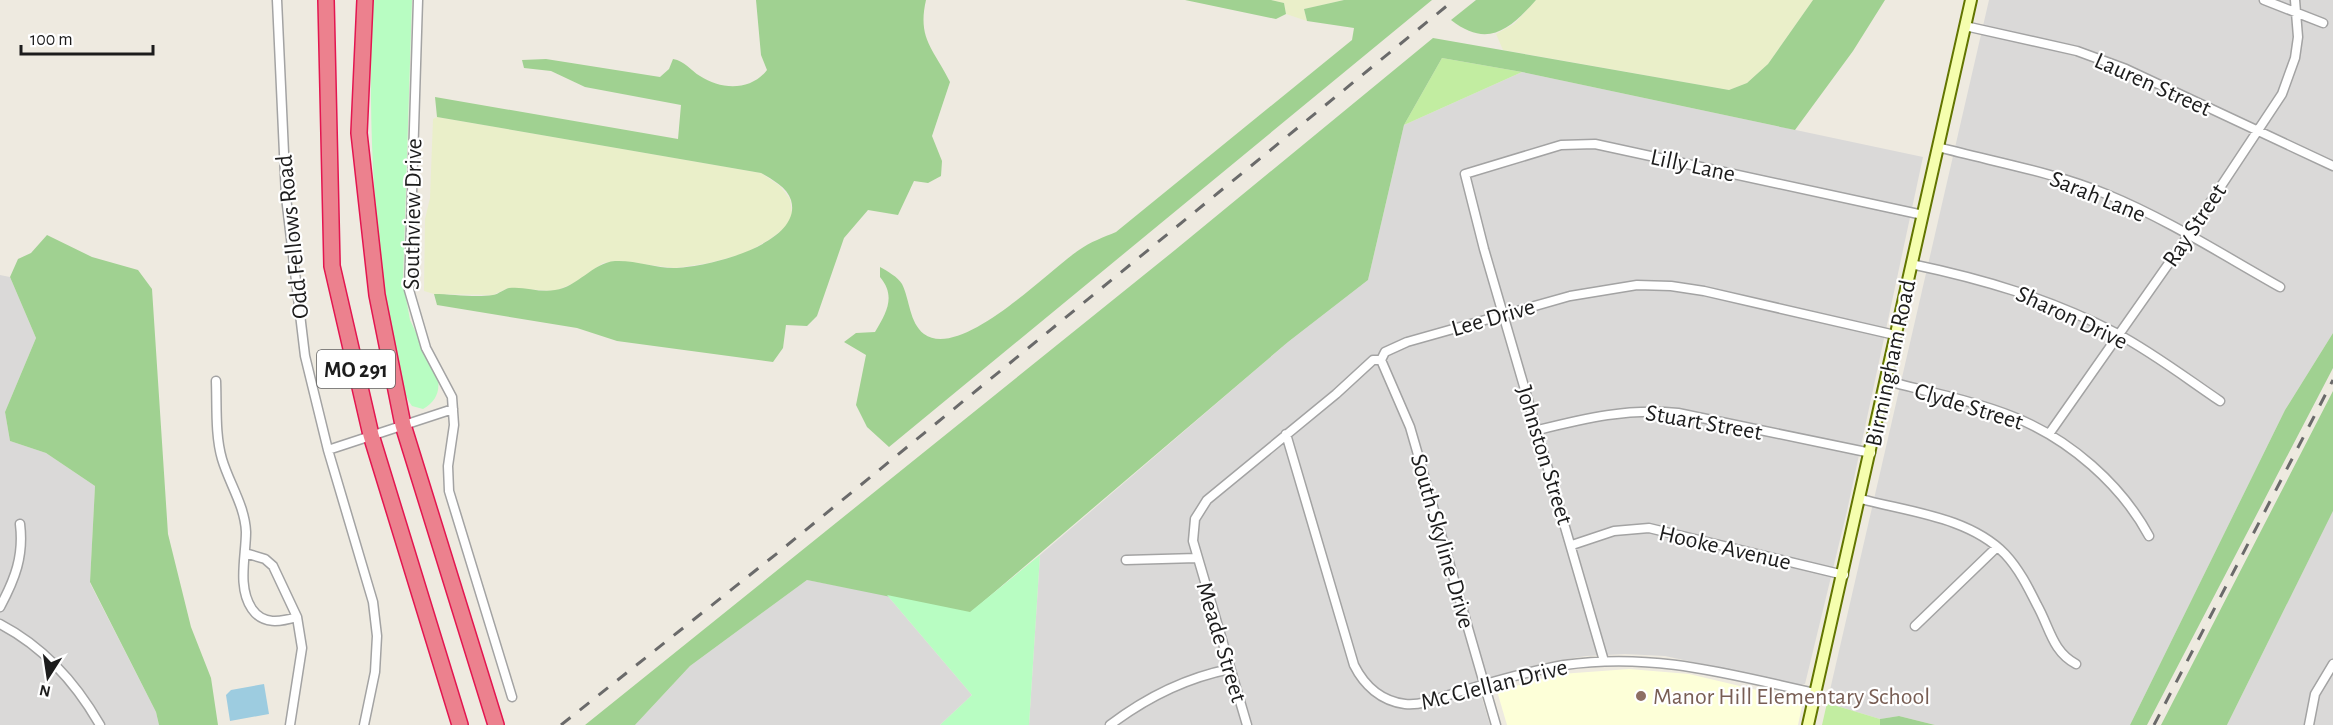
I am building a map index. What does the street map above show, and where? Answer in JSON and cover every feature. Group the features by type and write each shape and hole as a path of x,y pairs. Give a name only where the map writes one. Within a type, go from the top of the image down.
{"highway":[{"name":"MO 291","path":"326,0 332,266 371,435 460,725"},
{"name":"MO 291","path":"365,0 359,133 377,295 402,425 496,725"}],"street":[{"name":"Odd Fellows Road","path":"277,0 286,197 305,356 328,450 373,602 376,636 374,680 364,725"},
{"name":"Southview Drive","path":"418,0 409,290 421,335 448,386 453,409 448,481 452,504 512,697"},
{"name":"Birmingham Road","path":"1808,725 1844,575 1895,335 1971,0"},
{"path":"2264,0 2323,23"},
{"name":"Ray Street","path":"2049,434 2188,236 2282,94 2295,58 2297,11 2295,0"},
{"name":"Lauren Street","path":"1965,26 2077,51 2126,69 2333,166"},
{"name":"Lilly Lane","path":"1465,174 1561,145 1595,144 1923,215"},
{"name":"Sarah Lane","path":"1938,147 2076,183 2137,208 2280,287"},
{"name":"Johnston Street","path":"1465,174 1484,249 1604,661"},
{"name":"Sharon Drive","path":"1911,264 2005,286 2049,303 2118,334 2220,400"},
{"name":"Lee Drive","path":"1197,558 1192,530 1200,508 1373,360 1381,360 1385,352 1407,342 1604,288 1671,286 1895,335"},
{"name":"South Skyline Drive","path":"1381,360 1410,427 1496,725"},
{"path":"216,381 219,446 243,515 244,586 252,610 273,622 297,617"},
{"name":"Clyde Street","path":"1887,381 2001,412 2049,434 2076,454 2118,492 2149,536"},
{"path":"328,450 453,409"},
{"name":"Stuart Street","path":"1538,430 1608,413 1655,410 1871,453"},
{"name":"Mc Clellan Drive","path":"1286,434 1354,665 1365,684 1392,701 1415,705 1536,670 1604,661 1685,664 1815,693"},
{"path":"1861,499 1960,525 1997,546 2021,575 2045,619 2059,652 2076,664"},
{"path":"0,607 18,570 22,540 20,524"},
{"name":"Hooke Avenue","path":"1572,545 1614,531 1649,528 1844,575"},
{"path":"1915,626 1997,546"},
{"path":"244,553 255,555 273,566 297,617 302,648 290,725"},
{"path":"1126,560 1197,558"},
{"name":"Meade Street","path":"1197,558 1247,725"},
{"path":"0,624 32,644 53,662 73,684 100,725"},
{"path":"2309,725 2315,694 2333,664"},
{"path":"1110,725 1150,698 1173,686 1230,669"}],"shaded area":[{"path":"1271,0 1344,0 1304,9 1307,21 1286,14 1284,3"},
{"path":"1536,0 1813,0 1768,64 1747,83 1729,90 1503,50 1496,34 1514,24"},
{"path":"1989,0 2333,0 2333,333 2285,410 2130,725 1935,725 1899,716 1880,719 1827,703"},
{"path":"1522,72 1923,157 1847,511 1805,684 1800,685 1665,656 1625,654 1586,656 1544,663 1477,682 1490,725 1029,725 1040,555 1288,342 1368,280 1404,125"},
{"path":"437,117 761,173 780,186 790,199 792,214 786,227 770,239 746,253 709,263 675,268 617,261 603,263 574,283 555,291 508,288 493,295 434,294 424,291 425,219 430,198 433,119"},
{"path":"0,275 10,277 36,338 5,412 10,441 46,453 95,486 90,583 156,712 159,725 0,725"},
{"path":"2333,511 2333,725 2227,725 2322,533"},
{"path":"807,580 887,595 972,695 940,725 635,725 690,666"},
{"name":"Manor Hill Elementary School","path":"1629,669 1689,674 1803,701 1798,725 1507,725 1497,691 1561,674"}],"green space":[{"path":"372,0 412,0 403,281 410,320 438,379 436,397 423,409 412,406 403,388 395,355 384,282 373,162"},
{"path":"756,0 926,0 925,34 950,82 932,136 942,161 941,176 928,183 914,181 898,215 868,210 844,238 817,316 807,326 786,325 783,348 773,362 617,341 577,328 437,305 434,294 486,296 509,288 549,291 563,288 599,266 615,261 674,268 707,264 749,250 768,241 783,229 791,216 791,200 782,187 761,173 437,117 435,97 678,139 681,105 585,87 551,71 524,68 522,60 546,59 660,77 669,69 673,59 708,81 726,86 744,85 753,82 767,70 761,55"},
{"path":"1185,0 1271,0 1284,3 1286,14 1276,19"},
{"path":"1344,0 1432,0 889,447 867,427 856,405 866,355 844,342 856,333 875,332 883,318 889,297 880,277 880,267 902,284 915,323 924,334 940,339 960,335 981,325 1004,310 1079,250 1116,232 1352,40 1354,28 1307,21 1304,9"},
{"path":"1476,0 1536,0 1507,27 1487,34 1464,29 1451,20"},
{"path":"1813,0 1885,0 1853,51 1795,130 1522,72 1442,58 1404,125 1368,280 1288,342 970,613 807,580 690,666 635,725 585,725 1175,250 1433,38 1729,90 1747,83 1768,64"},
{"path":"1442,58 1522,72 1404,125"},
{"path":"47,235 92,257 138,270 152,289 168,534 191,627 211,678 218,725 159,725 156,712 90,582 95,486 46,453 10,441 5,412 36,338 10,277 18,259 31,253"},
{"path":"2333,333 2333,368 2147,725 2130,725 2285,410"},
{"path":"2333,391 2333,511 2227,725 2161,725"},
{"path":"1040,555 1029,725 940,725 972,695 887,595 970,612"},
{"path":"1827,703 1880,719 1880,725 1822,725"},
{"path":"1899,716 1935,725 1880,725 1880,719"}],"water":[{"path":"264,684 269,714 230,721 226,695 231,690"}],"railway":[{"path":"561,725 780,551 1454,0"},
{"path":"2154,725 2333,380"}],"place":[{"name":"Manor Hill Elementary School","path":"1641,696"}]}
